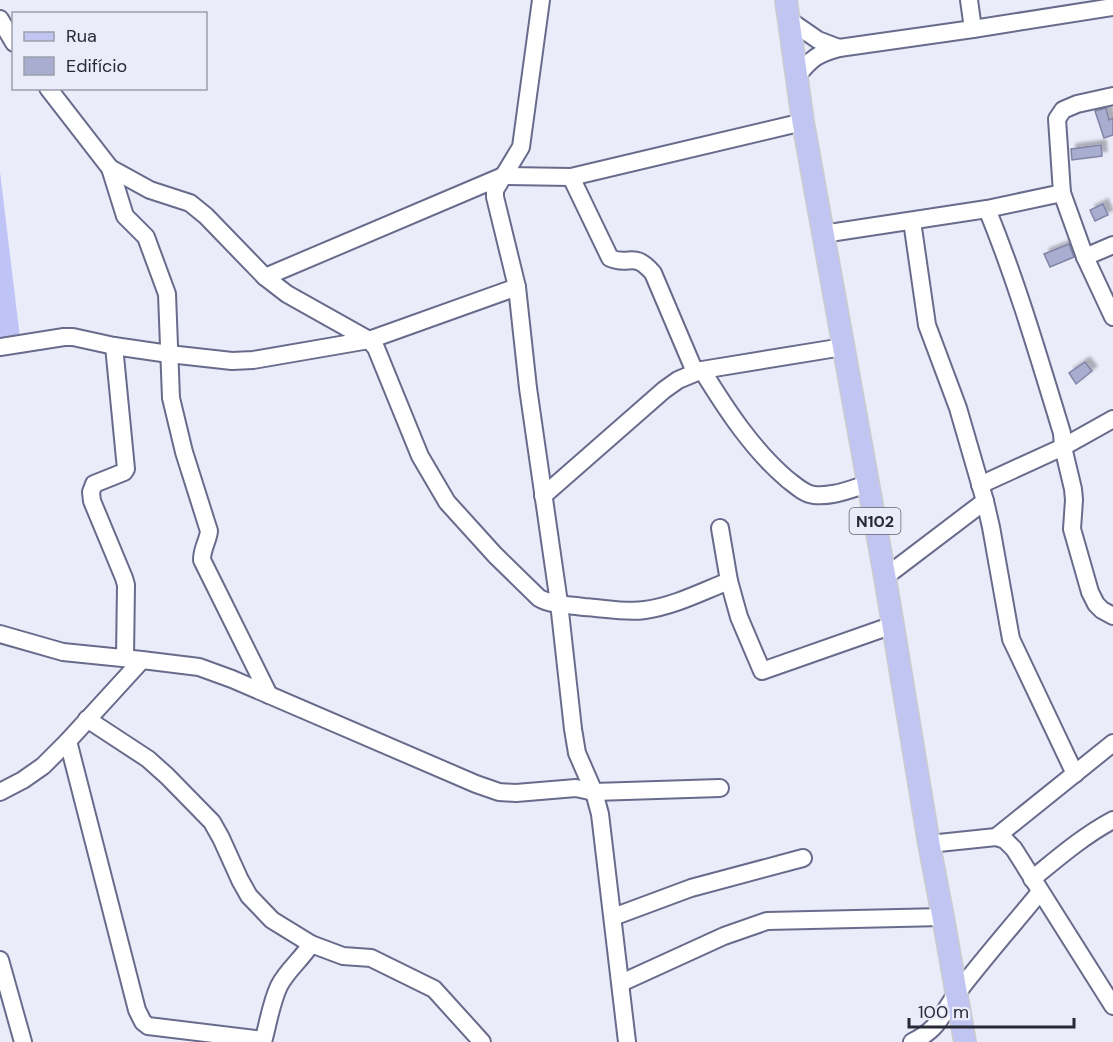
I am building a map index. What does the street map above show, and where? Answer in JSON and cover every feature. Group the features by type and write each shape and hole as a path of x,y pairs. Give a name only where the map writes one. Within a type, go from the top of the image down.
{"main road":[{"name":"N102","path":"787,10 803,122 885,577 929,844 965,1042"}],"street":[{"path":"541,0 521,147 495,190 495,196 517,287 528,388 559,603 577,753 594,792 600,814 627,1042"},
{"path":"969,0 973,29"},
{"path":"797,75 814,57 839,48 1113,7"},
{"path":"787,10 819,40 839,48"},
{"path":"0,19 12,40"},
{"path":"50,90 110,168 125,216 146,237 165,288 171,398 184,452 209,531 202,551 202,560 269,695"},
{"path":"1113,96 1077,104 1063,110 1057,119 1062,193 1085,257 1113,317"},
{"path":"265,277 503,176 572,177 803,122"},
{"path":"110,168 150,190 190,203 206,216 265,277 287,294 369,340 376,348 420,456 447,502 495,555 539,598 546,602 628,611 645,610 680,601 729,581"},
{"path":"572,177 610,258 644,262 653,273 698,371 769,463 799,489 812,495 832,495 868,484"},
{"path":"823,234 987,209 1062,193"},
{"path":"987,209 1002,245 1062,433 1073,489 1072,529 1090,592 1096,604 1113,616"},
{"path":"912,220 927,325 958,408 982,493 991,527 1011,639 1075,774"},
{"path":"1085,257 1113,245"},
{"path":"0,346 73,337 169,354 232,361 253,360 369,340 517,287"},
{"path":"0,792 37,771 68,741 133,659 126,585 92,501 91,492 94,484 126,470 114,346"},
{"path":"543,496 678,380 698,371 843,347"},
{"path":"885,577 982,493 1113,419"},
{"path":"720,528 729,581 739,616 762,670 893,625"},
{"path":"0,634 63,652 198,667 232,679 499,792 516,793 576,788 594,792 720,788"},
{"path":"87,719 147,759 212,822 249,896 272,920 311,944 343,956 370,958 434,989 482,1042"},
{"path":"68,741 137,1010 147,1026 263,1041 279,987 311,944"},
{"path":"996,837 1113,743"},
{"path":"912,1042 925,1036 937,1025 1036,885 1069,849 1113,820"},
{"path":"929,844 996,837 1005,840 1014,849 1113,1006"},
{"path":"613,917 691,888 803,858"},
{"path":"621,983 724,936 767,921 943,917"},
{"path":"0,960 23,1042"}],"shaded area":[{"path":"0,172 20,338 0,340"}],"building":[{"path":"1106,108 1109,120 1113,118 1113,135 1104,138 1095,111"},
{"path":"1101,145 1102,156 1072,160 1071,149"},
{"path":"1103,204 1108,215 1095,221 1090,210"},
{"path":"1069,244 1074,257 1050,267 1044,254"},
{"path":"1085,362 1092,371 1076,384 1069,373"}]}
